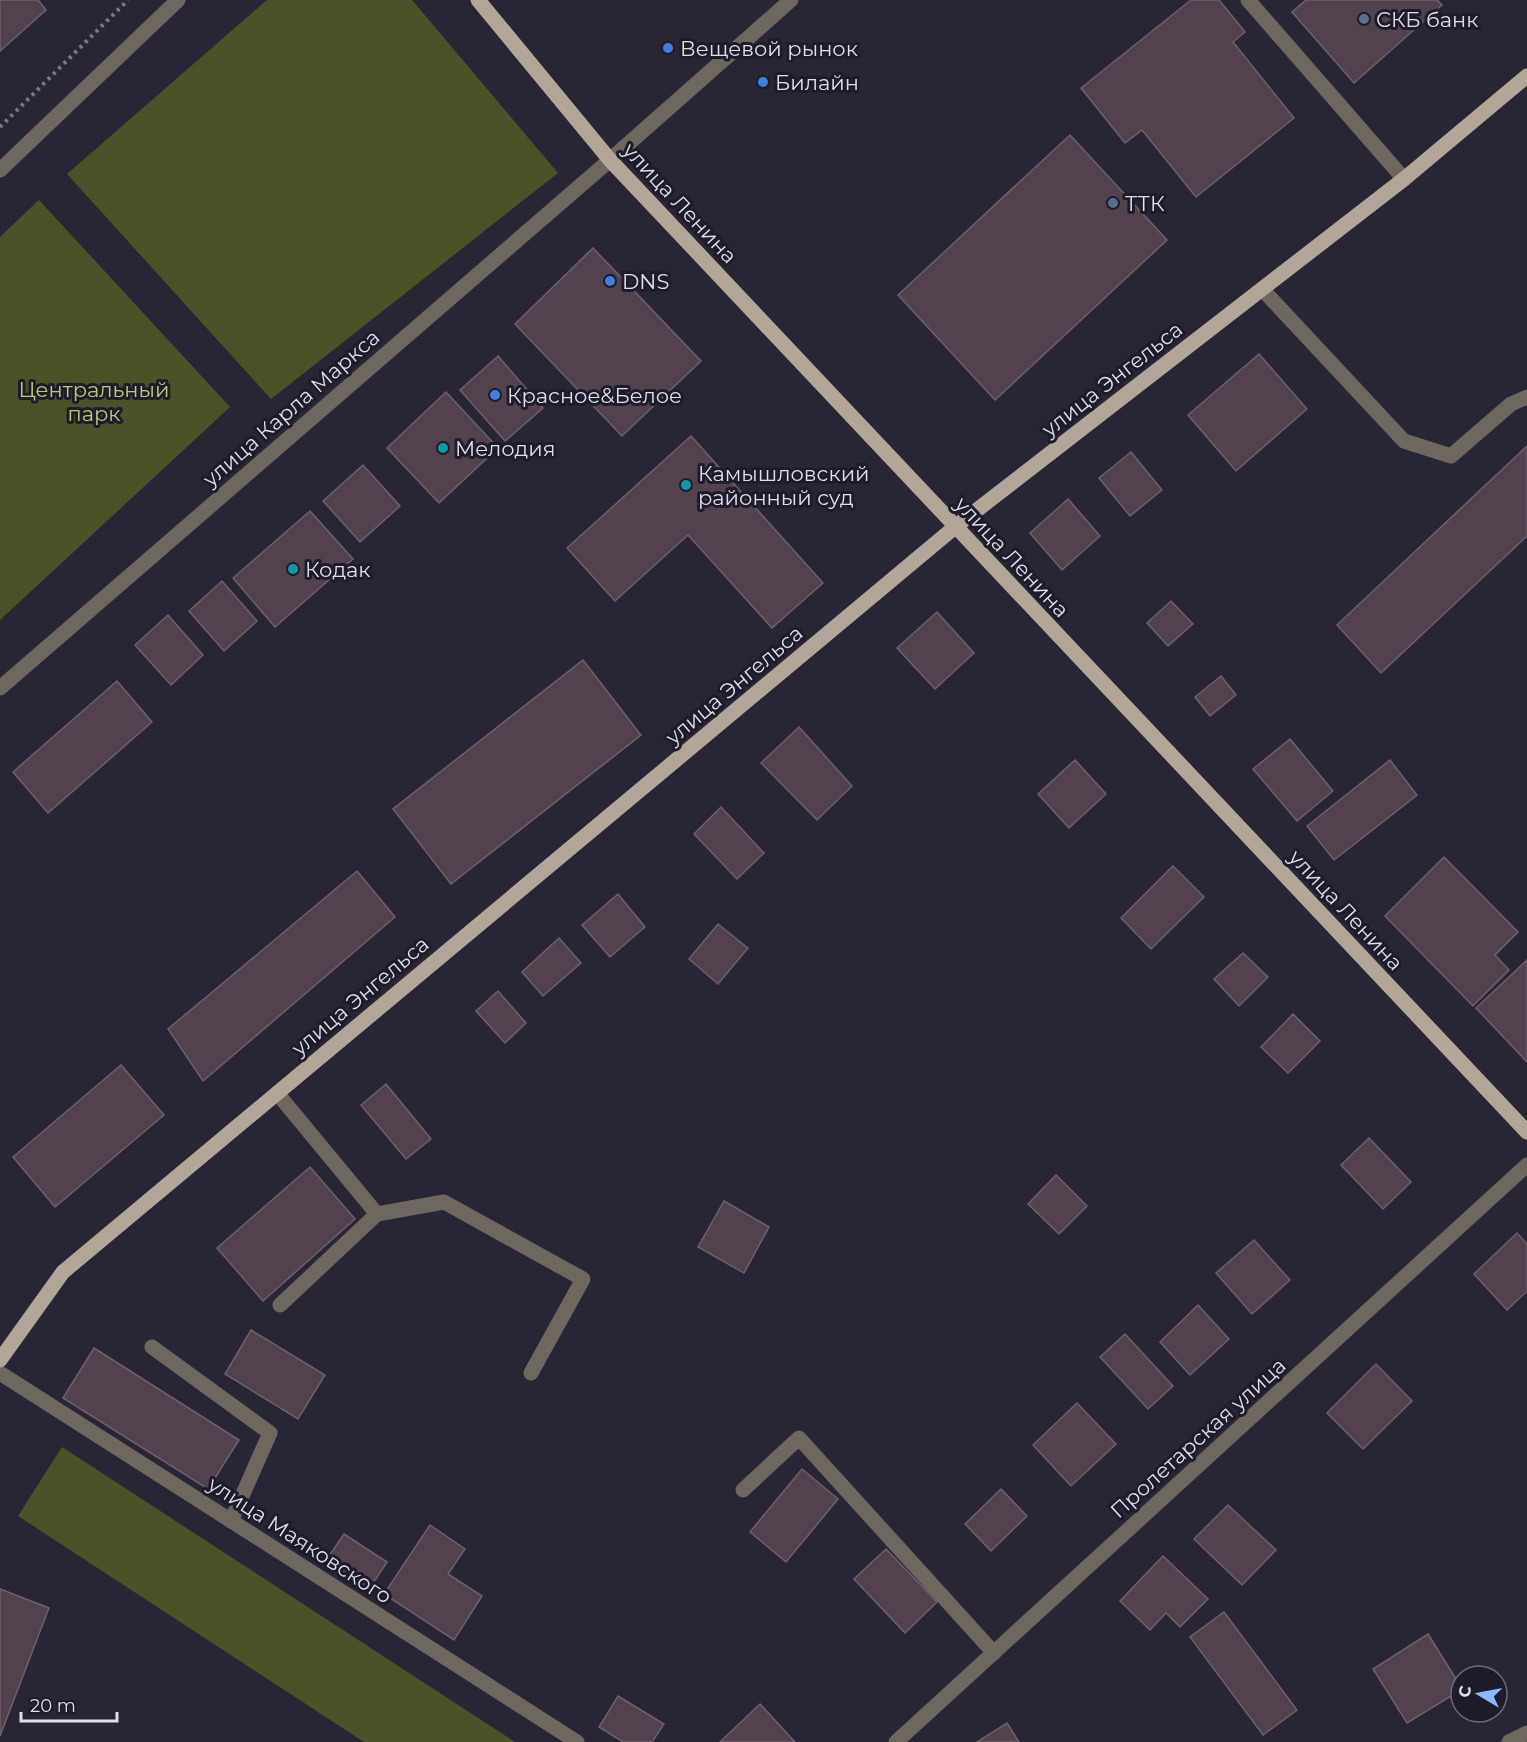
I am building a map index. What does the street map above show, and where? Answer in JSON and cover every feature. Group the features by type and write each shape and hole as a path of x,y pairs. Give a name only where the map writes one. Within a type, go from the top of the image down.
{"main road":[{"name":"улица Ленина","path":"478,0 610,160 1527,1132"},
{"name":"улица Энгельса","path":"0,1360 63,1272 955,527 1404,178 1527,76"}],"street":[{"path":"0,170 178,0"},
{"name":"улица Карла Маркса","path":"0,688 610,160 791,0"},
{"path":"1248,0 1404,178"},
{"path":"1262,289 1404,441 1451,456 1510,404 1527,397"},
{"path":"277,1093 377,1214"},
{"name":"Пролетарская улица","path":"897,1742 1527,1165"},
{"path":"280,1305 377,1214 444,1202 583,1279 531,1373"},
{"path":"152,1347 270,1433 231,1521"},
{"name":"улица Маяковского","path":"0,1373 577,1742"},
{"path":"742,1490 799,1438 994,1653"},
{"path":"1509,1742 1527,1734"}],"path":[{"path":"0,127 128,0"}],"green space":[{"path":"267,0 412,0 558,173 271,399 67,174"},
{"name":"Центральный парк","path":"39,200 230,407 0,620 0,237"},
{"path":"62,1447 515,1742 364,1742 18,1516"}],"building":[{"path":"0,0 38,0 46,10 0,51"},
{"path":"1191,0 1219,0 1245,32 1233,42 1294,118 1196,197 1142,130 1125,143 1081,88"},
{"path":"1306,0 1437,0 1442,5 1354,83 1292,12"},
{"path":"1070,135 1167,240 995,400 898,295"},
{"path":"593,248 701,361 622,436 515,324"},
{"path":"1259,354 1307,409 1236,471 1188,415"},
{"path":"498,356 543,408 505,441 460,390"},
{"name":"Мелодия","path":"446,392 498,448 439,503 387,448"},
{"name":"Камышловский районный суд","path":"691,436 823,583 772,628 688,535 615,601 567,548"},
{"path":"1527,446 1527,536 1381,673 1337,625"},
{"path":"1131,452 1162,490 1130,516 1099,478"},
{"path":"363,465 400,506 360,542 323,501"},
{"path":"1068,499 1100,536 1062,570 1030,533"},
{"name":"Кодак","path":"310,511 353,559 275,627 233,578"},
{"path":"222,581 257,621 224,651 189,611"},
{"path":"1171,601 1193,624 1168,646 1147,623"},
{"path":"937,612 974,653 935,689 897,648"},
{"path":"168,615 203,655 171,685 135,645"},
{"path":"583,660 641,735 451,884 393,809"},
{"path":"1221,676 1236,695 1210,716 1195,697"},
{"path":"117,681 152,722 48,813 13,772"},
{"path":"799,727 852,786 817,820 761,763"},
{"path":"1290,739 1333,791 1297,821 1253,769"},
{"path":"1075,760 1106,794 1069,828 1038,794"},
{"path":"1390,760 1417,795 1334,860 1307,826"},
{"path":"721,807 764,853 737,879 694,834"},
{"path":"1444,857 1518,932 1495,955 1509,970 1473,1006 1385,916"},
{"path":"1173,866 1204,897 1151,949 1121,918"},
{"path":"357,871 395,917 203,1081 168,1029"},
{"path":"618,894 645,927 610,957 582,925"},
{"path":"718,924 748,948 718,984 689,959"},
{"path":"559,938 581,963 543,996 522,972"},
{"path":"1243,953 1268,977 1239,1006 1214,979"},
{"path":"1527,960 1527,1062 1476,1008"},
{"path":"498,991 526,1023 505,1043 476,1011"},
{"path":"1293,1014 1320,1041 1288,1073 1261,1047"},
{"path":"121,1065 164,1115 55,1207 13,1157"},
{"path":"386,1084 431,1139 406,1159 361,1105"},
{"path":"1369,1138 1411,1182 1383,1209 1341,1165"},
{"path":"310,1167 355,1219 263,1301 217,1248"},
{"path":"1056,1175 1087,1206 1059,1234 1028,1204"},
{"path":"724,1201 769,1227 744,1273 698,1247"},
{"path":"1517,1233 1527,1244 1527,1291 1507,1310 1474,1274"},
{"path":"1254,1240 1290,1280 1252,1314 1216,1273"},
{"path":"1198,1305 1229,1339 1190,1375 1160,1342"},
{"path":"251,1330 325,1375 298,1419 225,1374"},
{"path":"1125,1334 1173,1386 1148,1409 1100,1357"},
{"path":"94,1348 239,1440 208,1489 63,1398"},
{"path":"1376,1364 1412,1401 1363,1449 1327,1413"},
{"path":"1077,1403 1116,1444 1071,1486 1033,1445"},
{"path":"802,1469 838,1499 786,1562 750,1532"},
{"path":"1001,1489 1027,1516 991,1551 965,1524"},
{"path":"1228,1505 1276,1550 1242,1585 1194,1539"},
{"path":"430,1525 465,1549 448,1574 482,1596 454,1640 384,1594"},
{"path":"344,1534 387,1562 368,1591 325,1562"},
{"path":"886,1549 937,1602 905,1633 854,1579"},
{"path":"1163,1556 1208,1599 1180,1627 1166,1613 1150,1630 1120,1601"},
{"path":"0,1589 49,1608 0,1736"},
{"path":"1224,1612 1297,1710 1263,1735 1190,1637"},
{"path":"1428,1634 1449,1668 1449,1697 1407,1723 1373,1669"},
{"path":"618,1696 664,1724 652,1742 623,1742 599,1727"},
{"path":"760,1704 795,1742 720,1742"},
{"path":"1007,1723 1019,1742 977,1742"}],"place":[{"name":"СКБ банк","path":"1364,19"},
{"name":"Вещевой рынок","path":"668,48"},
{"name":"Билайн","path":"763,82"},
{"name":"ТТК","path":"1113,203"},
{"name":"DNS","path":"610,281"},
{"name":"Красное&Белое","path":"495,395"},
{"name":"Мелодия","path":"443,448"},
{"name":"Камышловский районный суд","path":"686,485"},
{"name":"Кодак","path":"293,569"}]}
